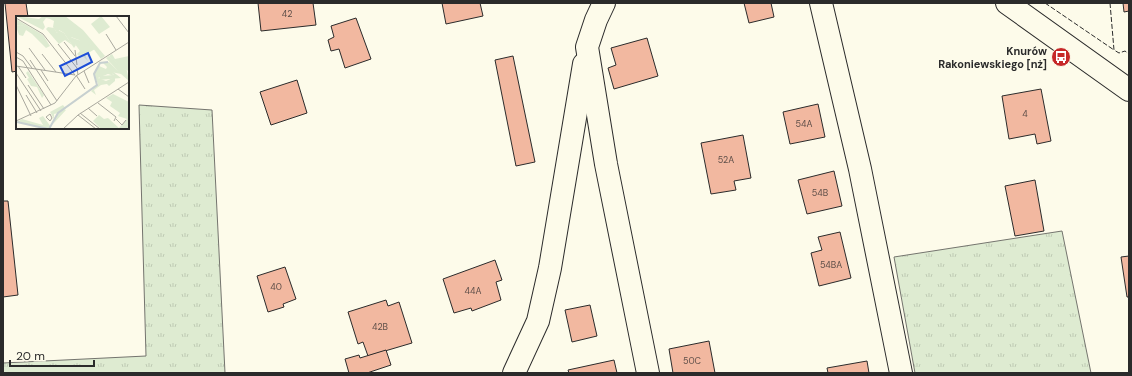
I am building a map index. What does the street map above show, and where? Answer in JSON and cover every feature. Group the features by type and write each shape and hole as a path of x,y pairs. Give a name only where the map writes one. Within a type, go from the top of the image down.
{"street":[{"path":"514,373 538,321 550,268 587,47 596,20 604,3"},
{"path":"821,3 860,169 901,373"},
{"path":"1007,3 1129,90"},
{"path":"587,47 606,164 648,373"}],"green space":[{"path":"139,105 212,110 225,373 3,373 3,363 146,356"},
{"path":"1062,231 1091,373 915,373 894,257"}],"building":[{"path":"5,3 26,3 28,16 16,16 16,71 12,72"},
{"path":"258,3 313,3 316,25 261,31"},
{"path":"442,3 480,3 483,16 446,24"},
{"path":"744,3 771,3 774,17 749,23"},
{"path":"1123,3 1129,3 1129,11 1124,12"},
{"path":"356,18 371,59 345,68 339,49 331,51 328,40 334,37 331,26"},
{"path":"647,38 658,76 614,89 608,68 616,65 611,48"},
{"path":"513,56 535,162 516,166 495,60"},
{"path":"297,80 307,113 271,125 260,92"},
{"path":"1041,89 1051,141 1037,144 1035,134 1009,139 1002,96"},
{"path":"818,104 825,137 790,144 783,112"},
{"path":"743,135 751,178 734,181 736,190 711,194 701,143"},
{"path":"834,171 842,206 807,214 798,180"},
{"path":"1035,180 1044,231 1015,236 1005,186"},
{"path":"3,201 8,201 18,295 3,297"},
{"path":"840,232 851,278 819,286 811,253 822,250 818,237"},
{"path":"1129,256 1129,297 1127,297 1121,257"},
{"path":"495,260 502,280 496,282 501,300 472,311 471,308 454,313 443,279"},
{"path":"285,267 296,299 283,304 284,307 268,312 257,276"},
{"path":"386,300 388,306 399,302 412,343 368,356 363,342 358,344 348,312"},
{"path":"590,305 597,336 572,342 565,310"},
{"path":"709,341 715,373 673,373 669,349"},
{"path":"386,350 391,365 367,373 349,373 345,359 359,355 360,358"},
{"path":"614,360 617,373 569,373 568,370"},
{"path":"867,361 869,373 828,373 827,368"}],"fence":[{"path":"1045,3 1114,50"},
{"path":"1110,3 1114,50 1119,53 1125,51 1129,54"}],"place":[{"name":"Knurów Rakoniewskiego [nż]","path":"1061,57"}]}
